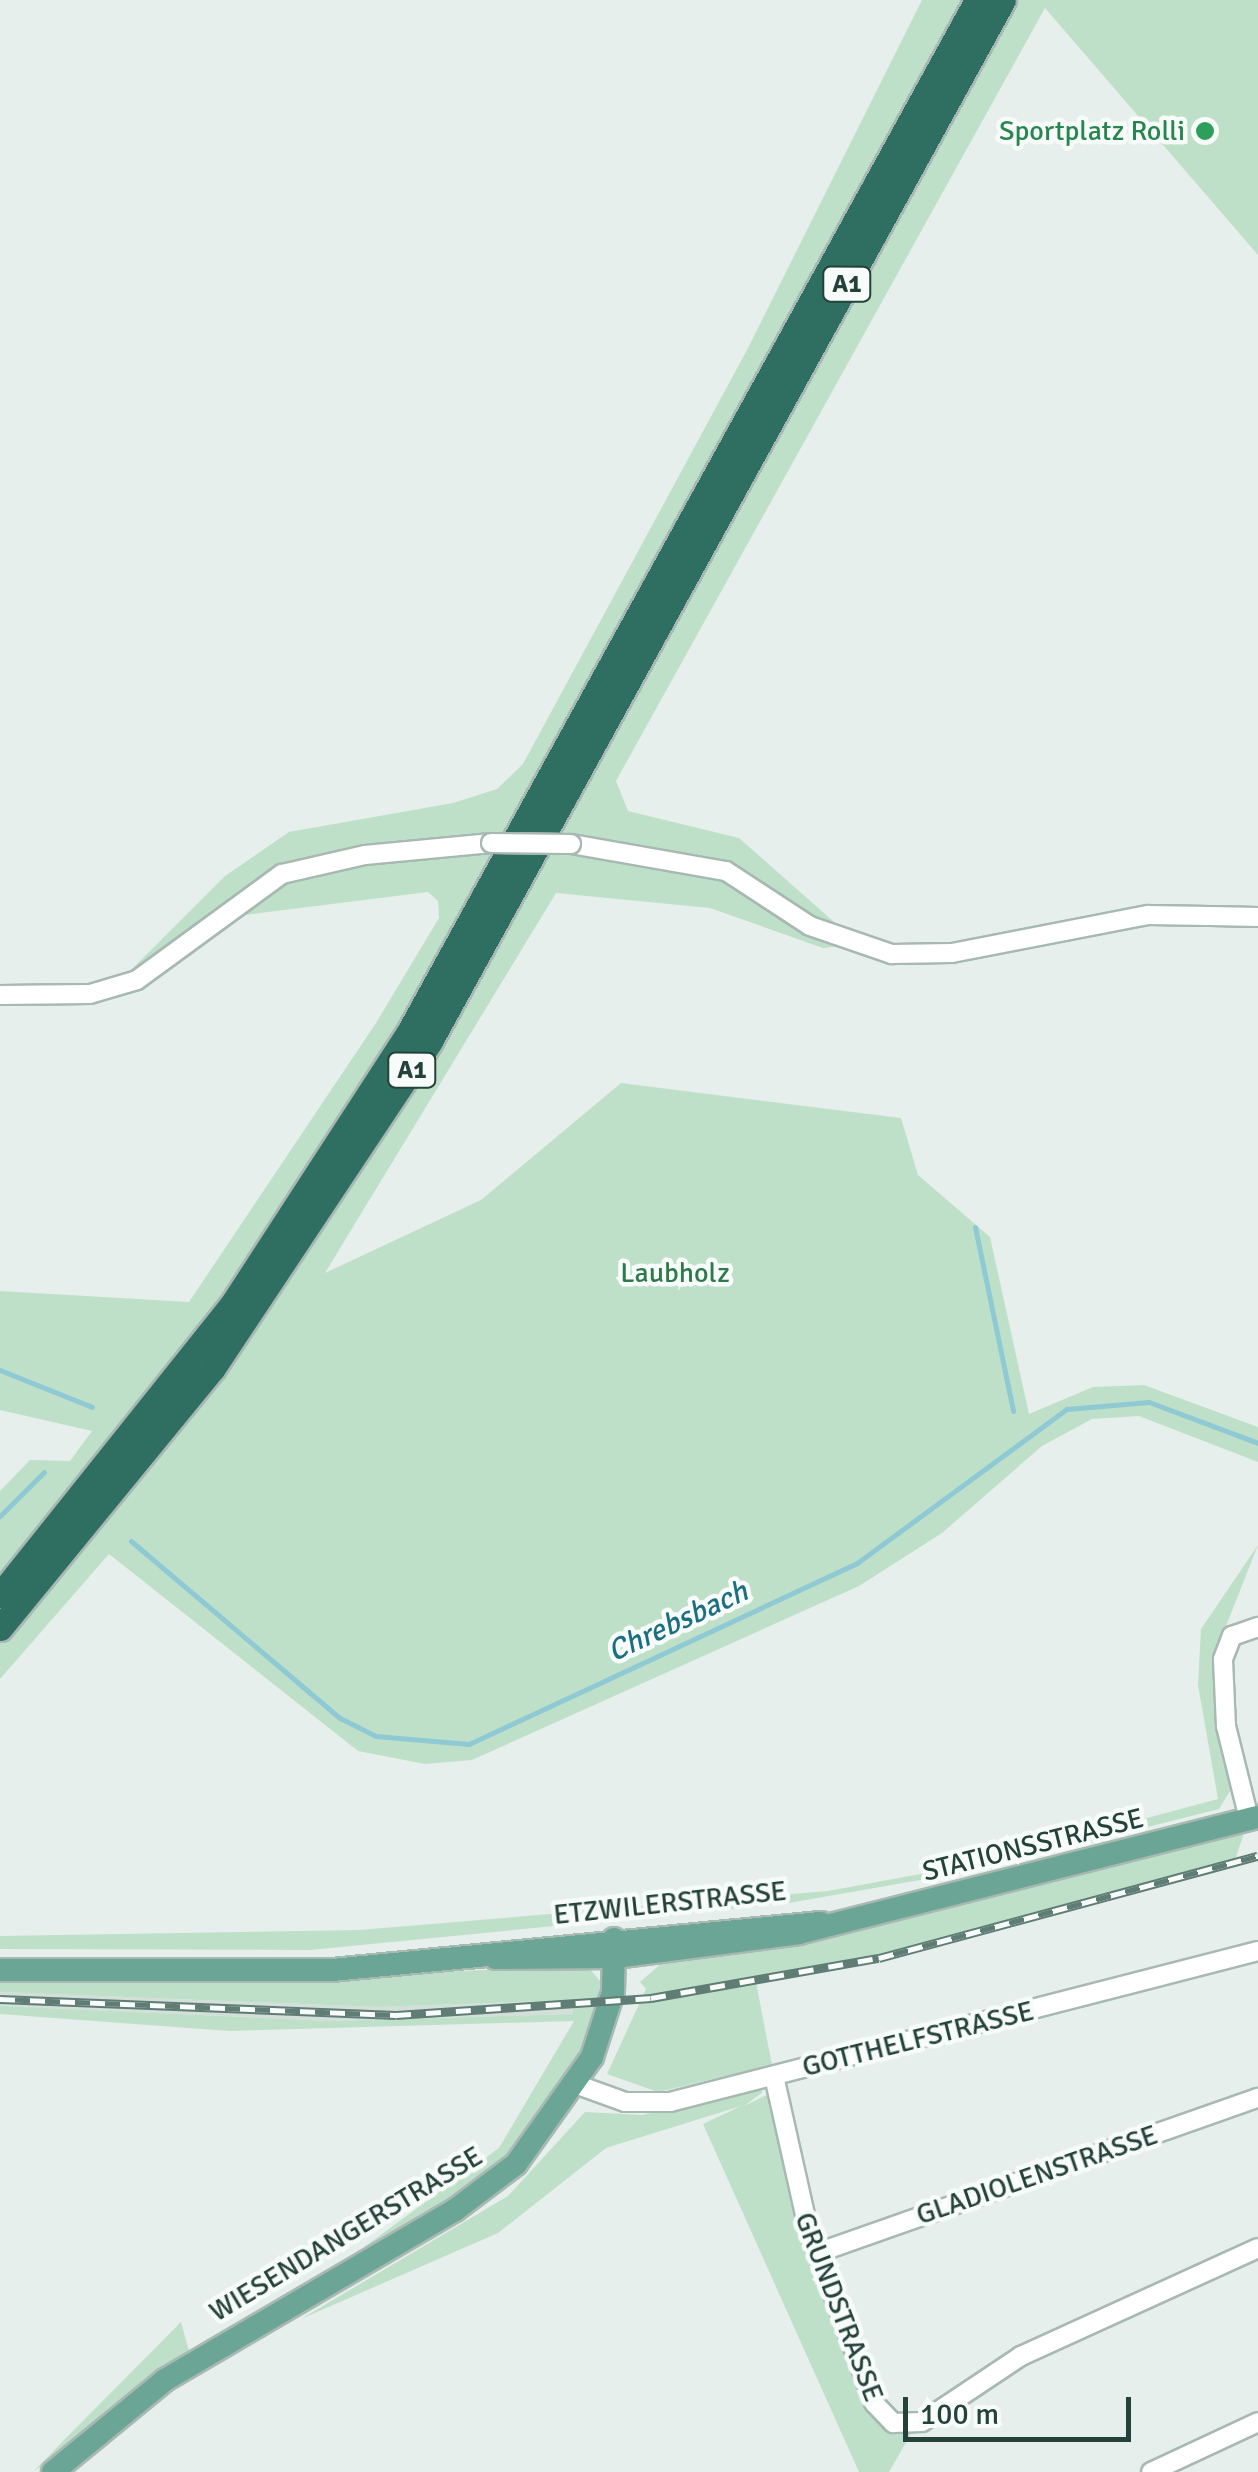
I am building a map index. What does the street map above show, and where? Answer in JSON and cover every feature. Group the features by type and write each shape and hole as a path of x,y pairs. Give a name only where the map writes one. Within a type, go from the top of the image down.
{"highway":[{"name":"A1","path":"945,56 966,0"},
{"name":"A1","path":"0,1595 222,1318 390,1064 601,697 978,0"},
{"name":"A1","path":"0,1628 203,1381 394,1098 590,763 1002,0"},
{"name":"A1","path":"943,104 1022,0"}],"main road":[{"name":"STATIONSSTRASSE","path":"821,1923 1067,1872 1254,1818"},
{"name":"ETZWILERSTRASSE","path":"0,1970 235,1974 615,1948 821,1923"},
{"name":"WIESENDANGERSTRASSE","path":"53,2472 205,2353 487,2189 537,2142 578,2085 608,2011 615,1948"}],"street":[{"path":"0,995 79,995 137,980 282,874 491,843 570,844 713,866 810,926 912,955 1148,915 1258,917"},
{"path":"1254,1818 1226,1726 1223,1659 1232,1636 1258,1626"},
{"name":"GOTTHELFSTRASSE","path":"578,2085 657,2104 1258,1951"},
{"name":"GRUNDSTRASSE","path":"774,2076 817,2253 874,2404 909,2426 1021,2356 1258,2248"},
{"name":"GLADIOLENSTRASSE","path":"817,2253 1258,2098"},
{"path":"1151,2472 1258,2422"}],"shaded area":[{"path":"0,1992 377,2007 573,2000 574,2014 332,2021 0,2006"}],"green space":[{"name":"Laubholz","path":"922,0 1258,0 1258,255 1045,8 616,781 628,811 739,838 859,944 823,948 710,908 556,893 325,1273 481,1200 621,1083 901,1118 918,1175 990,1237 1029,1414 1093,1387 1144,1385 1258,1427 1258,1462 1139,1416 1092,1419 1042,1446 942,1533 859,1586 472,1760 425,1764 358,1751 109,1554 0,1679 0,1491 30,1460 70,1461 92,1431 0,1410 0,1291 189,1302 376,1023 439,918 438,901 428,892 237,916 155,980 101,1000 225,876 289,832 453,803 497,789 523,764 747,350"},
{"path":"1258,1545 1215,1654 1218,1733 1233,1786 1219,1809 977,1870 789,1903 310,1950 0,1949 0,1936 359,1930 828,1891 975,1864 1218,1799 1198,1685 1201,1629"},
{"path":"1244,1833 1235,1860 916,1949 756,1982 772,2065 658,2092 607,2074 646,1989 640,1982 671,1955 886,1921"},
{"path":"586,1965 602,1983 584,2047 495,2174 311,2286 499,2148 574,2021 229,2031 0,2014 0,2006 332,2021 573,2014 573,2000 377,2007 0,1992 0,1977 235,1982"},
{"path":"756,2087 763,2092 744,2106 777,2090 793,2176 873,2403 916,2425 889,2472 859,2472 703,2124 741,2106 606,2148 498,2233 301,2319 508,2196 585,2112 642,2115"},
{"path":"181,2322 190,2355 33,2472 66,2438"}],"waterway":[{"path":"975,1227 1013,1411"},
{"path":"0,1370 92,1407"},
{"name":"Chrebsbach","path":"131,1541 340,1718 376,1736 469,1744 857,1563 1067,1409 1149,1402 1258,1443"},
{"name":"Chrebsbach","path":"0,1516 44,1472"}],"railway":[{"path":"0,1999 396,2015 651,1998 879,1958 1258,1856"}],"place":[{"name":"Sportplatz Rolli","path":"1205,131"}]}
